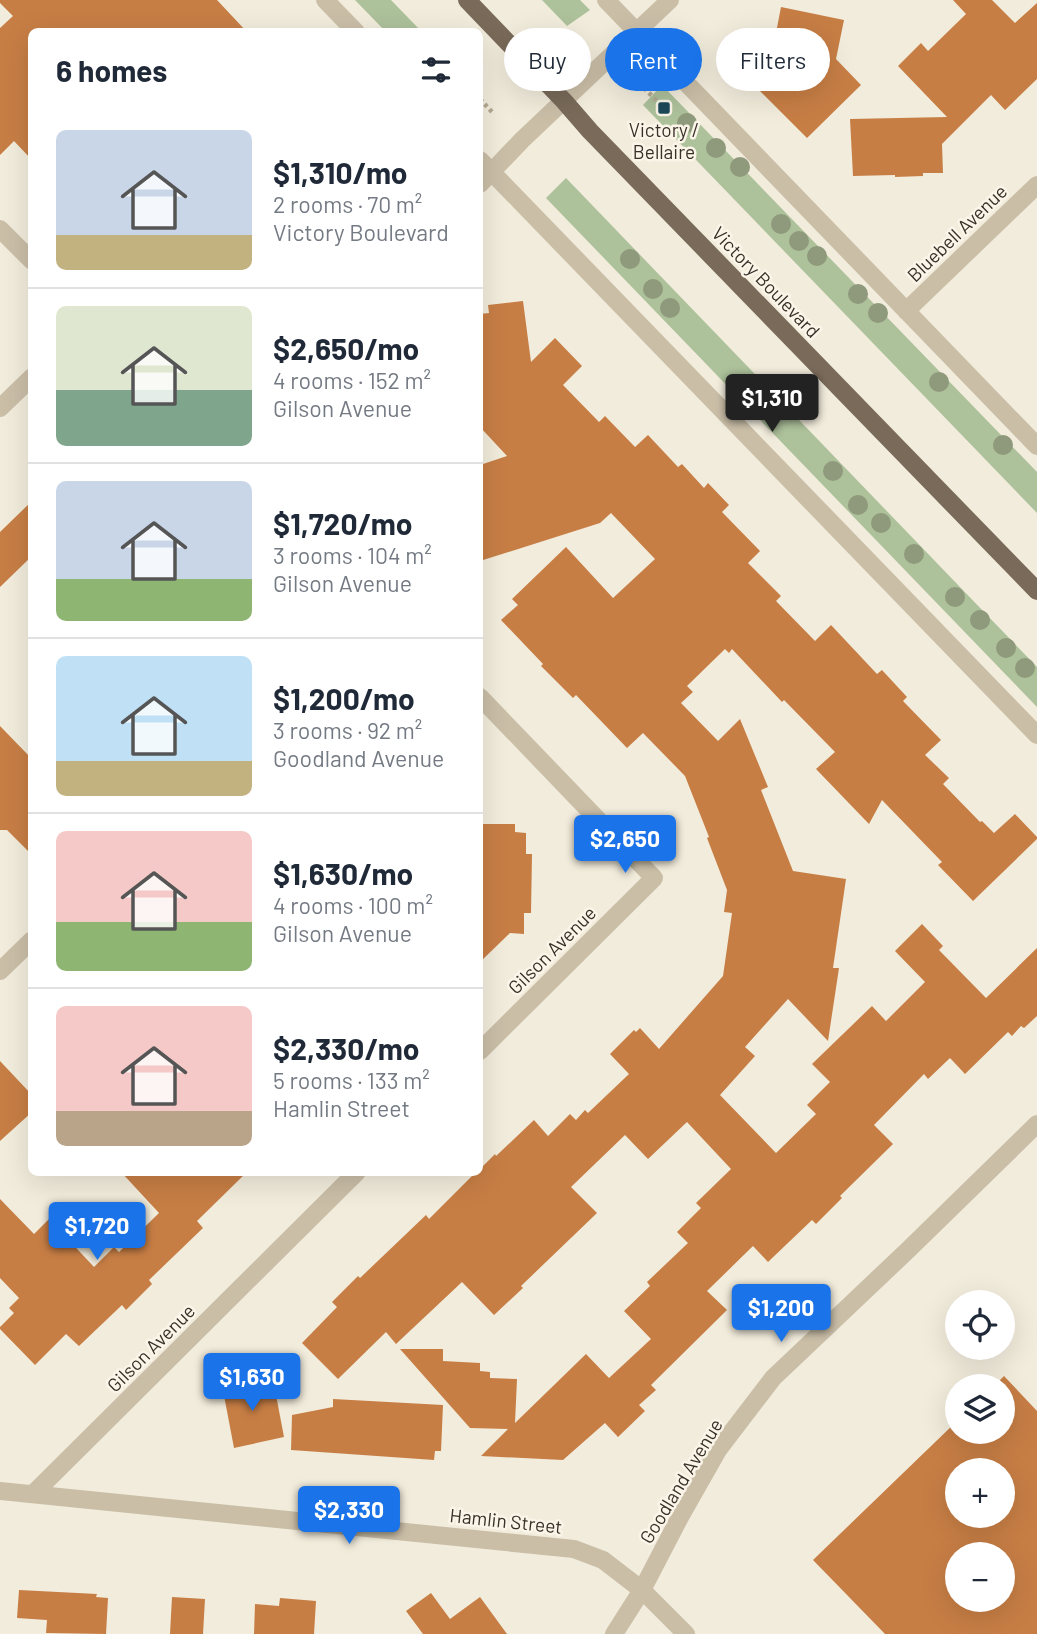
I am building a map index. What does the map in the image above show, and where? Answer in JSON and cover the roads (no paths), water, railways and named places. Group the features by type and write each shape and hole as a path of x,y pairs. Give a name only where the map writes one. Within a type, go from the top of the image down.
{"main road":[{"name":"Victory Boulevard","path":"467,0 1037,591"}],"street":[{"path":"325,0 352,28"},
{"path":"606,0 633,28"},
{"path":"641,28 670,0"},
{"path":"605,62 522,140 483,172 1037,735"},
{"path":"694,91 1037,446"},
{"name":"Bluebell Avenue","path":"906,312 1037,185"},
{"path":"0,229 28,257"},
{"path":"0,408 28,381"},
{"name":"Gilson Avenue","path":"483,700 654,878 483,1048"},
{"path":"0,971 28,944"},
{"name":"Goodland Avenue","path":"614,1634 642,1590 718,1450 773,1378 1037,1124"},
{"name":"Gilson Avenue","path":"34,1493 353,1176"},
{"name":"Hamlin Street","path":"0,1491 574,1549 603,1560 642,1590 686,1634"}],"place":[{"name":"Victory / Bellaire","path":"664,108"}]}
